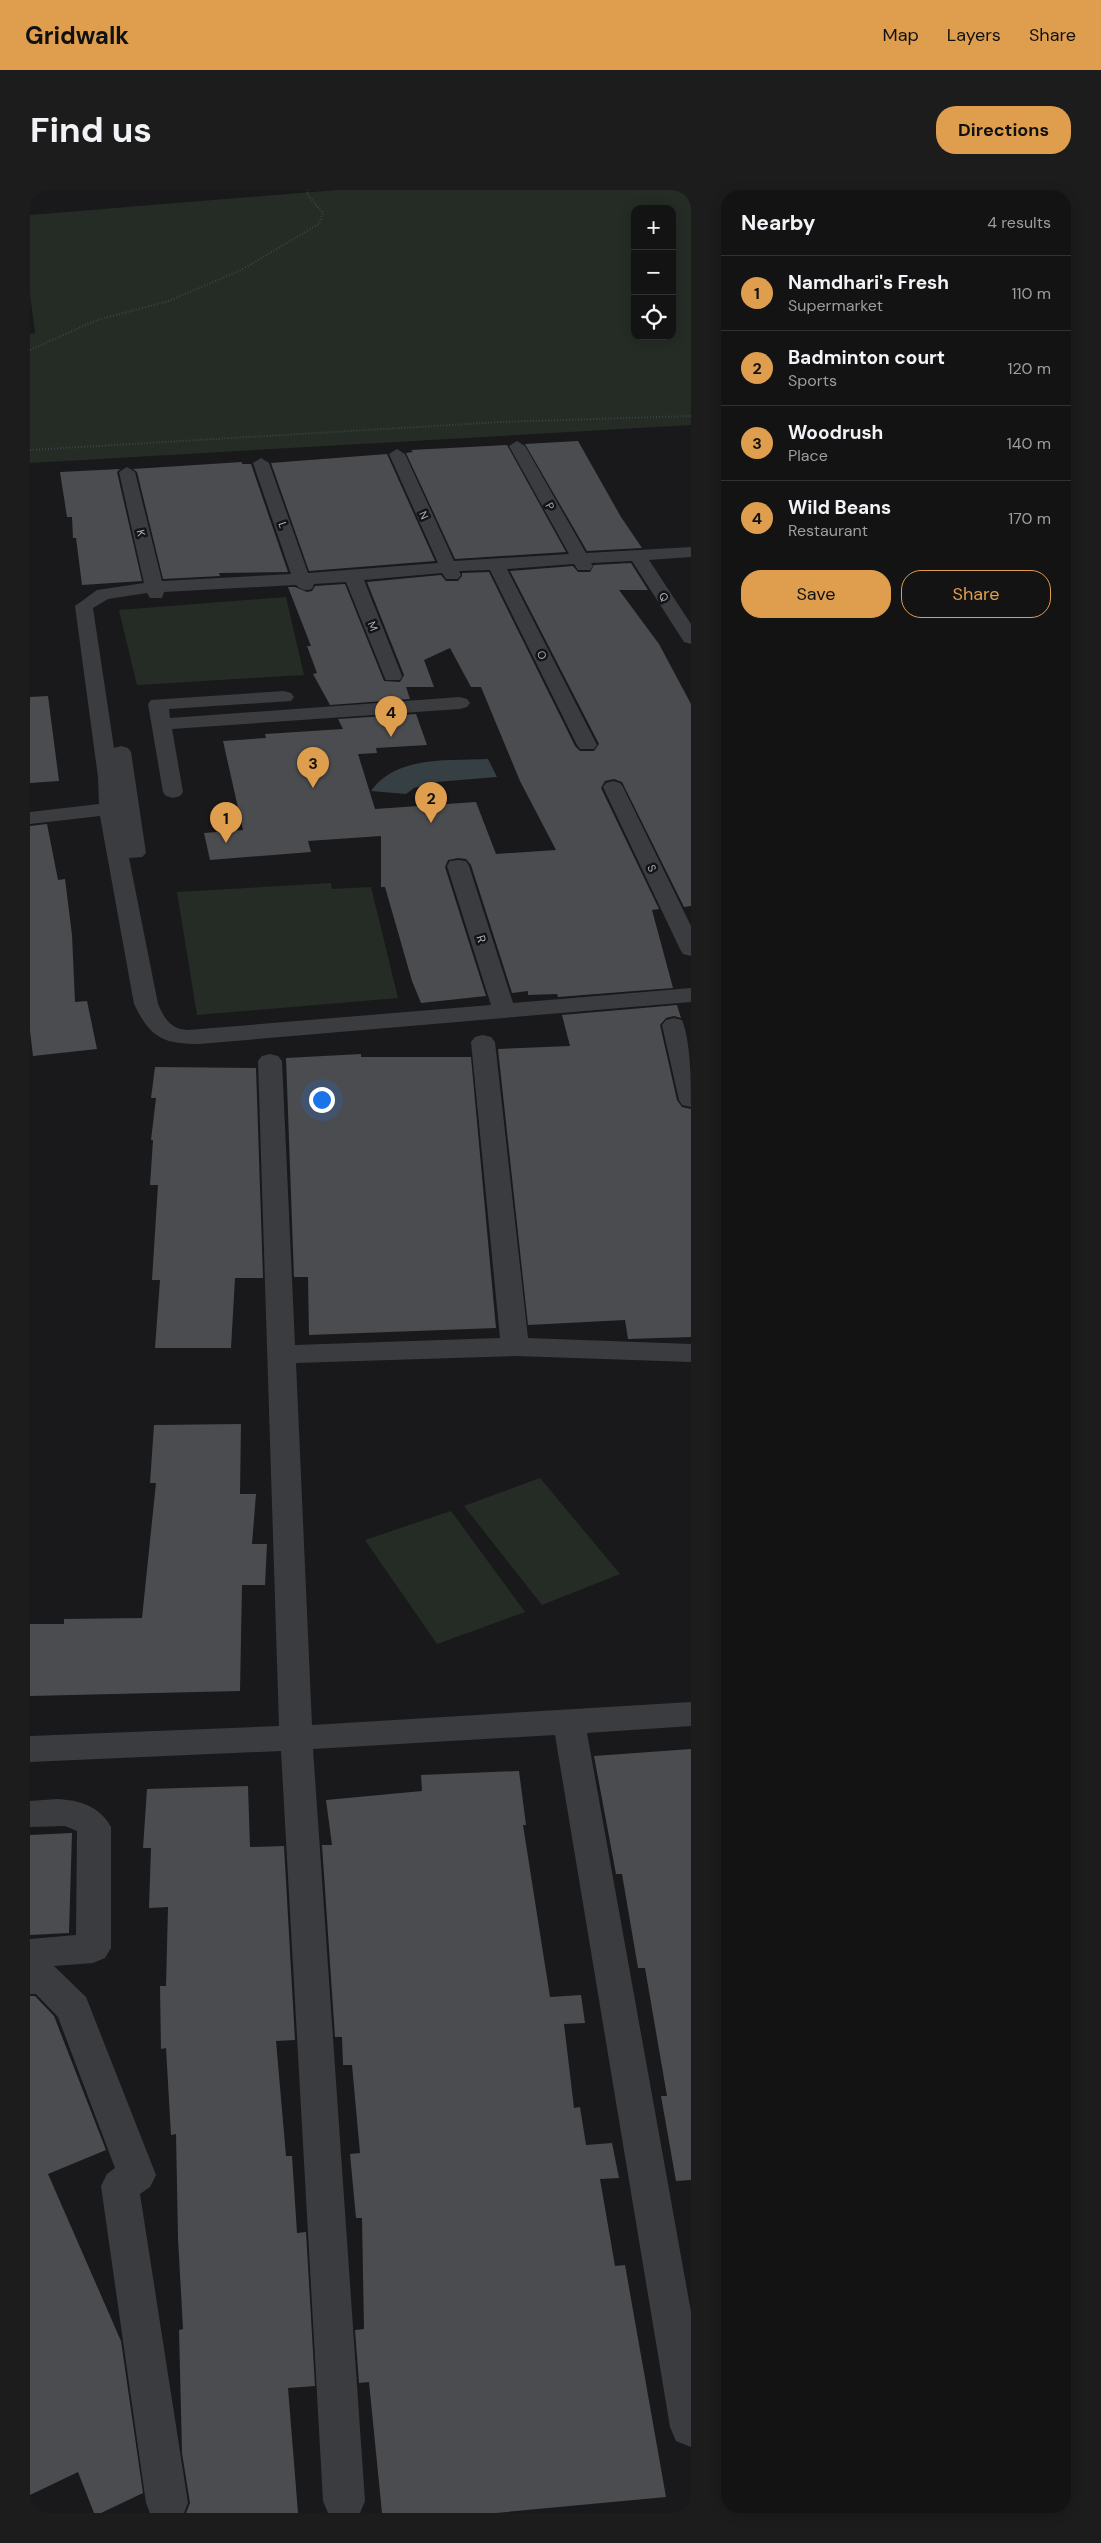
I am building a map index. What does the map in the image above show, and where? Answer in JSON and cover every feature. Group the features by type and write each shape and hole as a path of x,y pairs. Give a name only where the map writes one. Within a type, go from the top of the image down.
{"street":[{"name":"P","path":"517,446 582,563"},
{"name":"N","path":"397,454 449,571"},
{"name":"L","path":"261,463 304,582"},
{"name":"K","path":"127,472 155,591"},
{"path":"691,552 640,559 155,591 106,600 97,609 119,803 146,1004 161,1029 175,1038 691,987"},
{"path":"640,559 691,560"},
{"name":"Q","path":"640,559 691,638"},
{"name":"O","path":"499,569 587,745"},
{"name":"M","path":"356,579 393,676"},
{"path":"173,792 158,704 279,696 294,700 298,713 460,703"},
{"name":"S","path":"613,787 691,950"},
{"path":"30,802 119,803"},
{"path":"30,818 119,803"},
{"name":"R","path":"458,866 503,1007"},
{"path":"503,1007 691,995"},
{"path":"674,1025 691,1100"},
{"path":"483,1042 515,1347"},
{"path":"270,1060 296,1738 344,2501"},
{"path":"282,1354 515,1347 691,1353"},
{"path":"30,1749 296,1738 691,1714"},
{"path":"569,1722 691,2427"},
{"path":"30,1814 74,1812 87,1818 94,1827 93,1948 30,1954"},
{"path":"30,1979 44,1978 73,2008 137,2175 120,2186 167,2503"}],"path":[{"path":"30,350 97,320 169,301 241,270 319,224 323,213 306,194 308,190"},
{"path":"30,450 501,422 691,416"}],"shaded area":[{"path":"337,190 691,190 691,425 30,463 30,334 35,333 30,294 30,215"},
{"path":"286,597 304,675 137,685 119,610"},
{"path":"488,759 497,777 436,782 414,788 406,794 371,791 382,779 395,771 409,766 424,762"},
{"path":"331,883 332,889 371,887 398,998 197,1015 177,892"},
{"path":"540,1478 620,1574 542,1605 464,1506"},
{"path":"451,1511 525,1612 437,1644 365,1540"}],"building":[{"path":"578,441 621,517 642,548 587,551 525,444"},
{"path":"507,445 566,552 455,559 406,453 413,452 411,450"},
{"path":"387,454 435,561 309,571 271,463"},
{"path":"242,462 242,464 251,464 288,572 219,573 220,576 163,579 137,472 133,469"},
{"path":"120,469 117,472 142,581 82,585 76,538 73,538 72,517 67,517 60,472"},
{"path":"631,563 648,590 619,590 659,644 691,704 691,906 684,907 622,782 614,779 605,781 601,788 659,909 652,910 673,988 558,997 557,994 528,995 528,991 512,993 471,865 466,859 458,858 448,860 445,867 486,996 421,1003 412,981 385,887 381,887 381,836 308,841 311,852 210,860 204,833 243,830 223,741 266,738 265,734 343,729 338,719 416,714 427,745 376,748 377,753 358,754 375,809 476,802 496,854 556,850 520,781 481,687 471,687 450,648 424,660 434,687 406,687 410,699 330,705 313,674 317,673 307,646 311,646 288,587 295,587 307,592 312,591 315,586 345,584 384,681 400,682 404,675 367,582 441,575 446,581 458,581 462,573 489,572 575,746 580,751 594,751 599,744 510,571 573,566 578,572 590,572 594,565"},
{"path":"48,696 59,781 30,783 30,697"},
{"path":"47,824 58,880 65,879 72,935 75,1002 87,1001 97,1049 33,1056 30,1031 30,826"},
{"path":"677,1005 681,1018 674,1016 666,1018 660,1025 677,1100 682,1107 691,1109 691,1337 628,1339 625,1320 528,1325 498,1049 570,1046 562,1015"},
{"path":"361,1054 361,1057 471,1057 496,1328 309,1335 308,1277 294,1277 286,1058"},
{"path":"155,1067 256,1068 263,1278 235,1278 231,1348 155,1348 160,1280 152,1280 158,1185 150,1185 153,1140 151,1140 156,1098 151,1098"},
{"path":"241,1424 240,1494 256,1494 252,1544 267,1544 265,1585 242,1585 240,1691 30,1696 30,1624 64,1624 64,1619 142,1618 156,1483 150,1483 154,1425"},
{"path":"691,1749 691,2180 676,2181 661,2096 667,2096 645,1968 638,1968 622,1874 616,1874 594,1756"},
{"path":"519,1771 526,1825 523,1825 550,1997 581,1995 585,2023 564,2024 574,2108 580,2107 586,2145 612,2143 619,2178 600,2179 615,2266 625,2265 666,2497 496,2513 382,2513 369,2382 359,2383 355,2330 364,2329 362,2218 356,2218 350,2154 360,2153 352,2065 343,2065 342,2037 335,2037 322,1845 332,1845 326,1800 422,1791 421,1775"},
{"path":"248,1786 250,1847 284,1846 295,2040 276,2041 286,2156 292,2156 297,2233 306,2232 315,2386 288,2388 298,2513 186,2513 190,2503 182,2453 179,2330 183,2329 178,2238 176,2134 171,2135 166,2048 161,2049 160,1986 166,1986 168,1907 149,1908 151,1848 143,1848 147,1789"},
{"path":"72,1833 69,1933 30,1935 30,1835"},
{"path":"30,1996 35,1996 54,2016 106,2150 48,2174 121,2341 143,2493 101,2513 94,2513 78,2472 30,2495"}],"place":[{"name":"Wild Beans","path":"391,737"},
{"name":"Woodrush","path":"313,788"},
{"name":"Badminton court","path":"431,823"},
{"name":"Namdhari's Fresh","path":"226,843"}]}
